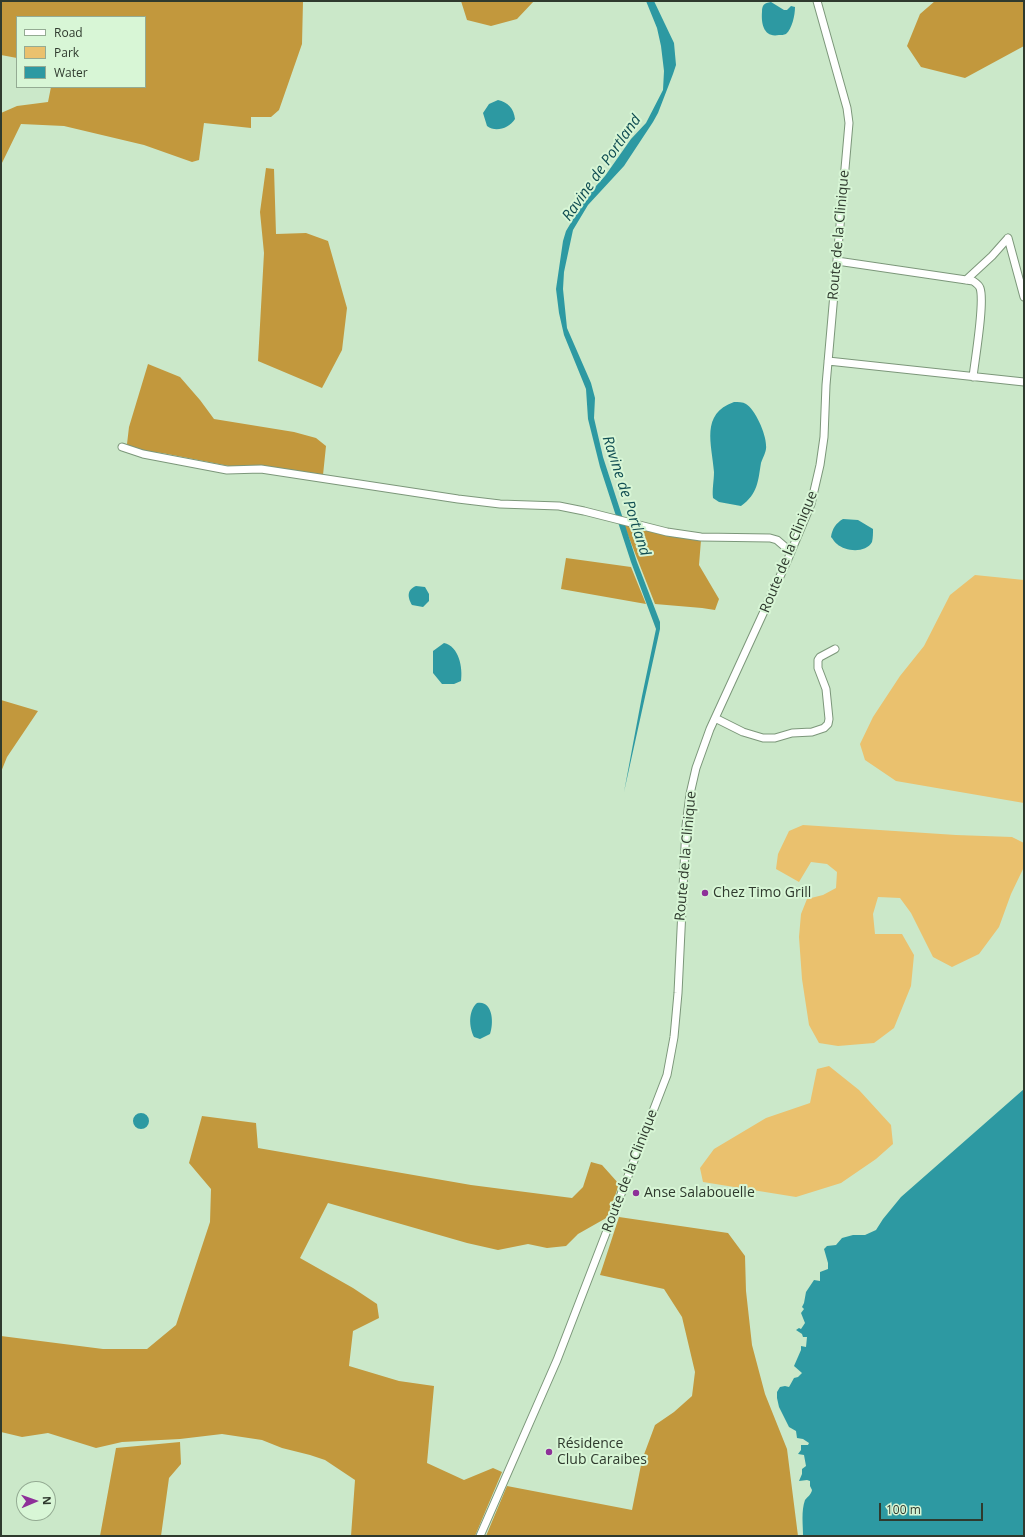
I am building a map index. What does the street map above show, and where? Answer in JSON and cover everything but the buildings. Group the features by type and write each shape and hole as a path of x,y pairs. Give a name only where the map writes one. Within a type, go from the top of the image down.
{"street":[{"name":"Route de la Clinique","path":"480,1536 556,1360 667,1075 674,1038 678,993 688,805 698,762 715,718 791,552 811,504 820,465 824,438 824,409 849,119 817,1"},
{"path":"966,280 992,256 1008,238 1024,297"},
{"path":"837,261 973,281 977,284 980,288 981,309 973,377"},
{"path":"828,361 1024,382"},
{"path":"122,447 143,454 227,470 261,469 500,504 559,506 613,518 660,531 701,536 770,538 777,540 791,552"},
{"path":"715,718 748,735 763,738 774,738 812,732 824,728 828,724 829,719 826,689 818,668 818,660 820,657 835,648"}],"green space":[{"path":"975,575 1024,580 1024,803 896,781 865,760 860,744 873,717 900,676 924,646 950,595"},
{"path":"803,825 956,835 1012,837 1024,843 1024,867 1011,894 999,927 979,954 952,967 933,957 911,913 900,898 878,897 873,914 875,934 902,934 914,955 911,986 894,1028 874,1043 838,1046 819,1043 809,1025 802,979 799,937 801,914 807,899 823,895 836,888 837,872 827,864 811,862 799,882 776,869 778,854 789,831"},
{"path":"829,1066 859,1090 891,1125 893,1144 876,1159 841,1183 796,1197 703,1182 700,1168 714,1149 766,1118 810,1103 817,1069"}],"shaded area":[{"path":"1,1 303,1 302,44 279,110 271,117 251,117 251,128 204,123 199,160 192,162 144,145 64,126 21,124 1,165 1,113 17,106 48,102 51,88 146,88 146,16 16,16 16,58 1,55"},
{"path":"461,1 534,1 517,19 491,26 467,20"},
{"path":"935,1 1024,1 1024,46 965,78 921,67 907,46 920,14"},
{"path":"266,168 274,169 276,234 306,233 328,241 347,308 342,350 322,388 258,361 264,253 260,212"},
{"path":"148,364 180,377 214,419 294,432 316,438 326,446 323,475 257,466 229,466 162,453 140,451 130,447 127,444 129,427"},
{"path":"624,525 668,536 701,540 699,565 719,599 715,610 655,604"},
{"path":"566,558 631,567 646,604 561,589"},
{"path":"1,700 38,711 7,757 1,772"},
{"path":"202,1116 256,1123 258,1148 471,1185 572,1198 583,1187 591,1162 602,1165 619,1184 608,1217 578,1234 566,1246 547,1248 528,1244 498,1250 467,1243 328,1203 300,1258 353,1288 377,1304 379,1318 353,1331 349,1366 399,1381 434,1386 427,1463 464,1480 493,1468 502,1472 475,1536 351,1536 355,1480 325,1460 282,1448 262,1440 222,1434 180,1439 122,1442 96,1448 48,1433 22,1437 1,1432 1,1336 103,1349 147,1349 176,1325 210,1222 211,1189 189,1163"},
{"path":"619,1217 728,1233 745,1256 746,1291 752,1345 765,1394 787,1449 798,1536 486,1536 507,1486 632,1510 642,1460 655,1425 674,1412 692,1396 695,1372 682,1317 664,1289 600,1275"},
{"path":"180,1442 181,1464 169,1478 161,1536 100,1536 116,1448"}],"water":[{"path":"646,1 654,1 674,43 676,65 658,113 653,122 624,166 588,205 573,230 564,272 563,289 567,328 591,383 595,398 594,418 603,457 637,562 660,622 660,629 624,792 656,629 631,562 600,467 588,419 586,389 564,335 556,289 563,241 566,231 587,196 605,176 631,139 646,123 663,90 664,71 661,46 657,28"},
{"path":"771,2 784,10 787,10 791,6 795,7 793,22 786,34 774,35 770,34 764,29 762,21 762,8 765,4"},
{"path":"498,100 505,102 510,106 515,119 506,127 494,129 487,126 483,113 489,104"},
{"path":"734,402 745,403 753,411 766,440 765,452 756,487 751,497 741,506 719,502 713,498 714,472 710,431 716,414 723,407"},
{"path":"843,519 858,520 873,529 872,542 869,546 861,550 850,550 841,547 836,543 831,537 832,531 836,524"},
{"path":"416,586 425,587 429,594 429,601 423,607 412,605 410,600 409,592"},
{"path":"444,643 453,648 459,658 461,681 454,684 442,684 433,673 433,651"},
{"path":"477,1003 486,1005 491,1013 492,1019 490,1034 480,1039 474,1037 470,1024 472,1010"},
{"path":"1024,1089 1024,1536 803,1536 804,1504 812,1490 810,1481 799,1481 802,1474 802,1469 806,1466 804,1455 798,1454 801,1450 801,1445 808,1445 809,1443 803,1439 797,1438 796,1431 789,1427 779,1407 777,1392 780,1387 789,1387 794,1378 798,1377 802,1373 794,1366 801,1350 801,1346 806,1347 807,1337 803,1337 802,1334 796,1330 799,1328 801,1329 805,1323 801,1313 804,1309 802,1307 806,1292 814,1280 820,1281 820,1272 828,1269 824,1249 827,1246 836,1245 842,1238 853,1235 865,1235 876,1230 901,1197"},
{"path":"141,1113 147,1115 149,1121 147,1127 141,1129 135,1127 133,1121 135,1115"}],"place":[{"name":"Chez Timo Grill","path":"705,893"},
{"name":"Anse Salabouelle","path":"636,1193"},
{"name":"Résidence Club Caraibes","path":"549,1452"}],"water label":[{"name":"Ravine de Portland","path":"602,168"},
{"name":"Ravine de Portland","path":"626,496"}]}
